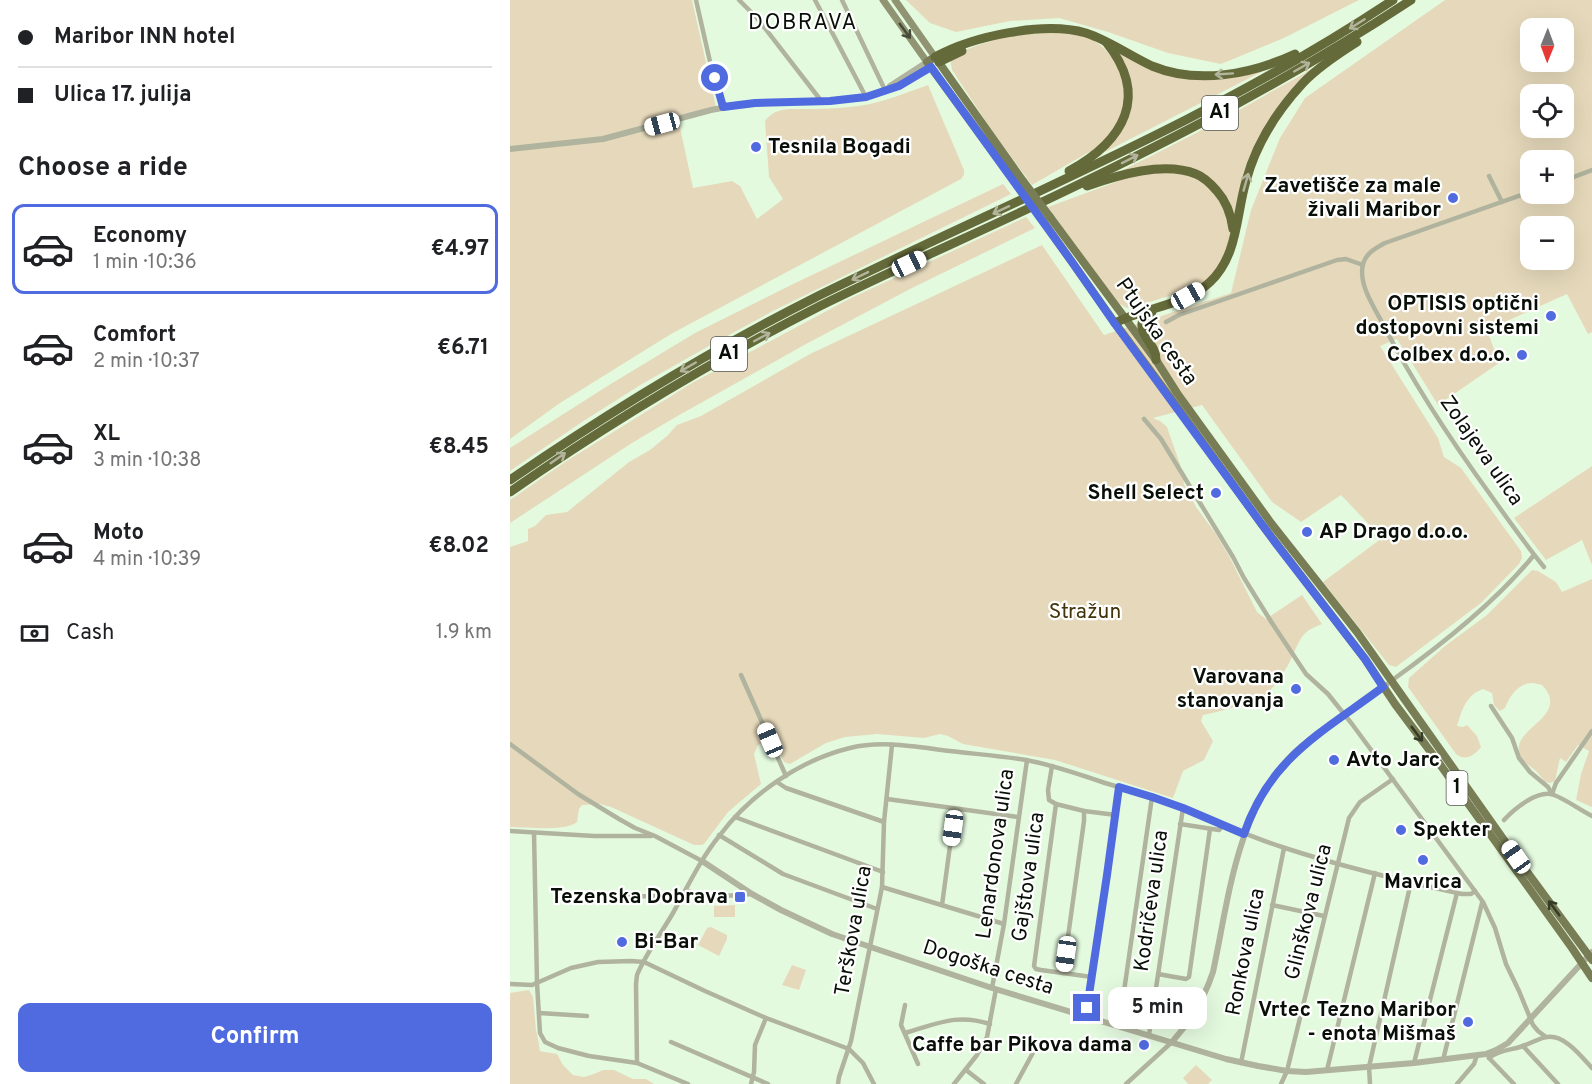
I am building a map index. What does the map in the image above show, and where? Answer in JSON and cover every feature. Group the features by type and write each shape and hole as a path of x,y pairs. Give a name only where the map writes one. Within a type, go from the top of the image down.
{"highway":[{"name":"A1","path":"510,480 649,389 760,326 872,270 1054,185 1225,99 1320,46 1393,0"},
{"name":"A1","path":"510,492 571,449 652,398 746,345 885,275 1059,194 1237,104 1375,24 1411,0"},
{"path":"1115,324 1125,318 1188,296 1209,283 1223,267 1231,251 1246,180 1268,129 1304,82 1338,54 1370,33 1375,24"},
{"path":"933,62 955,47 981,38 1058,29 1080,32 1104,40 1155,67 1205,76 1236,74 1265,66 1309,47 1320,46"},
{"path":"1054,185 1058,177 1081,165 1109,142 1124,117 1128,87 1122,65 1104,40"},
{"path":"1059,194 1071,193 1132,173 1171,169 1185,171 1204,178 1220,194 1231,216 1233,239"},
{"path":"1156,360 1156,352 1144,336 1141,324 1143,319 1163,305"}],"main road":[{"name":"Ptujska cesta","path":"883,0 933,62 1047,219 1125,318 1271,523 1357,632 1516,857 1591,956"},
{"name":"Ptujska cesta","path":"895,0 933,62"},
{"name":"Ptujska cesta","path":"1047,219 1115,324 1274,541 1365,659 1592,978"}],"street":[{"path":"696,0 723,107"},
{"path":"740,0 758,18 820,102"},
{"path":"816,0 866,97"},
{"path":"842,0 885,90"},
{"path":"510,149 603,139 723,107 866,97 899,86 933,62"},
{"path":"1574,177 1592,171"},
{"path":"1489,176 1502,202"},
{"path":"1166,322 1190,311 1337,260 1346,259 1363,265 1371,251 1385,243 1520,196"},
{"name":"Zolajeva ulica","path":"1363,265 1365,284 1371,301 1410,375 1462,455 1544,567"},
{"path":"1144,419 1161,439 1244,578 1306,674 1328,694 1483,902 1495,928 1506,964 1533,1025 1546,1036 1570,1045 1592,1068"},
{"path":"1126,1084 1172,1042 1192,1018 1213,972 1237,856 1244,834 1257,804 1278,771 1311,739 1391,681 1483,608 1534,555"},
{"path":"741,675 786,776"},
{"path":"1491,706 1512,738 1519,758 1530,772 1548,787 1552,794 1592,816"},
{"path":"1552,794 1556,783 1592,731"},
{"name":"Dogoška cesta","path":"510,744 578,794 635,828 702,861 752,894 818,928 994,989 1241,1063 1287,1071 1326,1070 1488,1055 1508,1043 1582,962"},
{"path":"637,1063 637,975 702,861 719,836 757,796 786,776 816,759 863,745 926,748 1026,760 1052,766 1152,797 1284,848 1457,893 1466,894 1475,891"},
{"name":"Terškova ulica","path":"838,1084 849,1049 882,887 884,822 891,745"},
{"name":"Lenardonova ulica","path":"954,1084 982,1047 990,1024 1026,760"},
{"path":"1052,766 1048,797 1051,802 1084,811 1116,815"},
{"name":"Glinškova ulica","path":"1281,1084 1287,1071 1349,818 1360,802 1393,779"},
{"path":"777,782 786,788 884,822"},
{"path":"1085,1016 1119,787"},
{"path":"1504,820 1521,804 1540,795 1552,794"},
{"path":"1119,1026 1152,797"},
{"path":"887,799 1018,817"},
{"name":"Gajštova ulica","path":"1056,804 1034,966 1036,969 1092,977"},
{"name":"Kodričeva ulica","path":"1149,1035 1183,808"},
{"path":"942,905 955,809"},
{"path":"1063,973 1084,811"},
{"path":"735,817 883,872"},
{"path":"1180,824 1219,830 1223,825"},
{"path":"1158,975 1186,979 1190,977 1210,829"},
{"name":"Dogoška cesta","path":"510,831 594,836 655,836"},
{"path":"534,833 537,983 540,1033 543,1038 550,1045 589,1056 637,1063 687,1084"},
{"path":"719,836 790,877 877,909"},
{"name":"Ronkova ulica","path":"1241,1063 1284,848"},
{"path":"1326,1070 1375,873"},
{"path":"1370,1084 1369,1067 1411,882"},
{"path":"882,887 1004,924"},
{"path":"686,890 706,896 752,894"},
{"path":"1414,1063 1457,893"},
{"path":"589,898 682,897"},
{"path":"1443,1060 1483,902"},
{"path":"1272,905 1324,916"},
{"name":"Ptujska cesta","path":"1582,962 1591,956"},
{"path":"510,984 532,985 585,964 644,962 765,1018 849,1049 863,1063 874,1084"},
{"path":"905,1005 901,1024 918,1064"},
{"path":"539,1013 587,1016"},
{"path":"751,1084 755,1045 765,1018"},
{"path":"905,1033 957,1018 976,1019 990,1024"},
{"path":"1488,1055 1523,1046 1546,1036"},
{"path":"671,1042 768,1084"},
{"path":"1523,1046 1558,1084"},
{"path":"1016,1084 1035,1049"},
{"path":"1457,1084 1474,1064 1477,1055"},
{"path":"1488,1055 1514,1084"},
{"path":"966,1070 984,1084"}],"green space":[{"path":"510,0 692,0 716,107 678,118 693,188 732,181 740,186 757,219 783,199 769,177 765,121 781,110 865,105 928,85 964,170 964,175 961,179 671,334 560,403 510,439"},
{"path":"906,0 1359,0 1284,38 1221,64 1168,53 1059,18 1010,21 956,32 930,23"},
{"name":"Stražun","path":"1445,0 1592,0 1592,332 1588,334 1567,294 1487,330 1499,363 1438,405 1397,339 1380,346 1438,438 1444,457 1461,468 1521,551 1522,558 1519,564 1481,603 1396,667 1389,665 1323,582 1382,538 1341,495 1301,522 1272,502 1202,405 1153,418 1167,427 1183,473 1184,484 1196,507 1230,558 1257,612 1266,619 1302,595 1322,624 1302,636 1288,666 1269,692 1248,702 1203,715 1201,721 1213,741 1204,760 1183,771 1173,798 1055,760 963,744 940,734 924,738 877,734 845,737 826,743 790,764 784,762 774,743 758,745 754,754 761,784 728,812 701,845 694,845 600,804 582,805 577,822 564,827 510,827 510,547 528,541 528,529 535,526 546,515 567,512 629,462 650,450 677,425 701,416 810,354 1042,245 1104,335 1231,293 1251,210 1280,138 1305,98"},
{"path":"1042,33 1084,36 1104,48 1118,66 1125,89 1125,101 1118,123 1093,153 1089,152 1032,185 992,131 952,70 951,62 961,52 979,45 1016,35"},
{"path":"1116,49 1189,78 1271,67 1105,152 1104,150 1112,142 1131,82 1125,63"},
{"path":"1312,68 1314,69 1275,112 1234,221 1202,174 1121,171 1229,116"},
{"path":"1168,172 1186,174 1199,179 1221,200 1229,215 1230,225 1225,256 1214,274 1206,281 1180,292 1127,308 1118,303 1048,207 1117,180"},
{"path":"1003,184 1011,194 773,311 716,342 642,384 510,471 510,448 695,333"},
{"path":"1026,217 1035,228 912,288 674,418 510,523 510,500 565,462 692,383 849,299"},
{"path":"1592,466 1592,565 1582,540 1546,560 1514,518"},
{"path":"1532,570 1556,582 1562,592 1592,579 1592,807 1576,800 1581,774 1589,751 1578,745 1566,762 1560,758 1555,781 1550,783 1545,782 1520,755 1519,746 1523,737 1550,706 1549,696 1542,685 1531,683 1518,688 1505,708 1500,711 1494,705 1492,693 1483,689 1472,695 1463,709 1457,726 1467,725 1477,736 1481,747 1473,755 1466,757 1456,754 1408,687 1409,678 1445,646 1487,615"},
{"path":"735,905 735,917 714,917 714,906"},
{"path":"711,927 727,935 719,956 698,945 707,928"},
{"path":"792,965 806,970 799,990 782,985"},
{"path":"529,990 533,997 540,1051 557,1054 563,1065 573,1075 584,1077 603,1070 614,1070 633,1079 646,1079 654,1084 510,1084 510,993"},
{"path":"1196,1065 1212,1080 1208,1084 1188,1084 1183,1078"}],"place":[{"name":"Tesnila Bogadi","path":"756,147"},
{"name":"Zavetišče za male živali Maribor","path":"1453,198"},
{"name":"OPTISIS optični dostopovni sistemi","path":"1551,316"},
{"name":"Colbex d.o.o.","path":"1522,355"},
{"name":"Shell Select","path":"1216,493"},
{"name":"AP Drago d.o.o.","path":"1307,532"},
{"name":"Varovana stanovanja","path":"1296,689"},
{"name":"Avto Jarc","path":"1334,760"},
{"name":"Spekter","path":"1401,830"},
{"name":"Mavrica","path":"1423,860"},
{"name":"Tezenska Dobrava","path":"740,897"},
{"name":"Bi-Bar","path":"622,942"},
{"name":"Vrtec Tezno Maribor - enota Mišmaš","path":"1468,1022"},
{"name":"Caffe bar Pikova dama","path":"1144,1045"}],"district":[{"name":"DOBRAVA","path":"803,23"}],"route":[{"path":"715,78 723,107 866,97 899,86 931,67 1115,324 1274,541 1365,659 1383,687 1293,754 1267,786 1244,834 1183,808 1119,787 1087,1008"}]}
